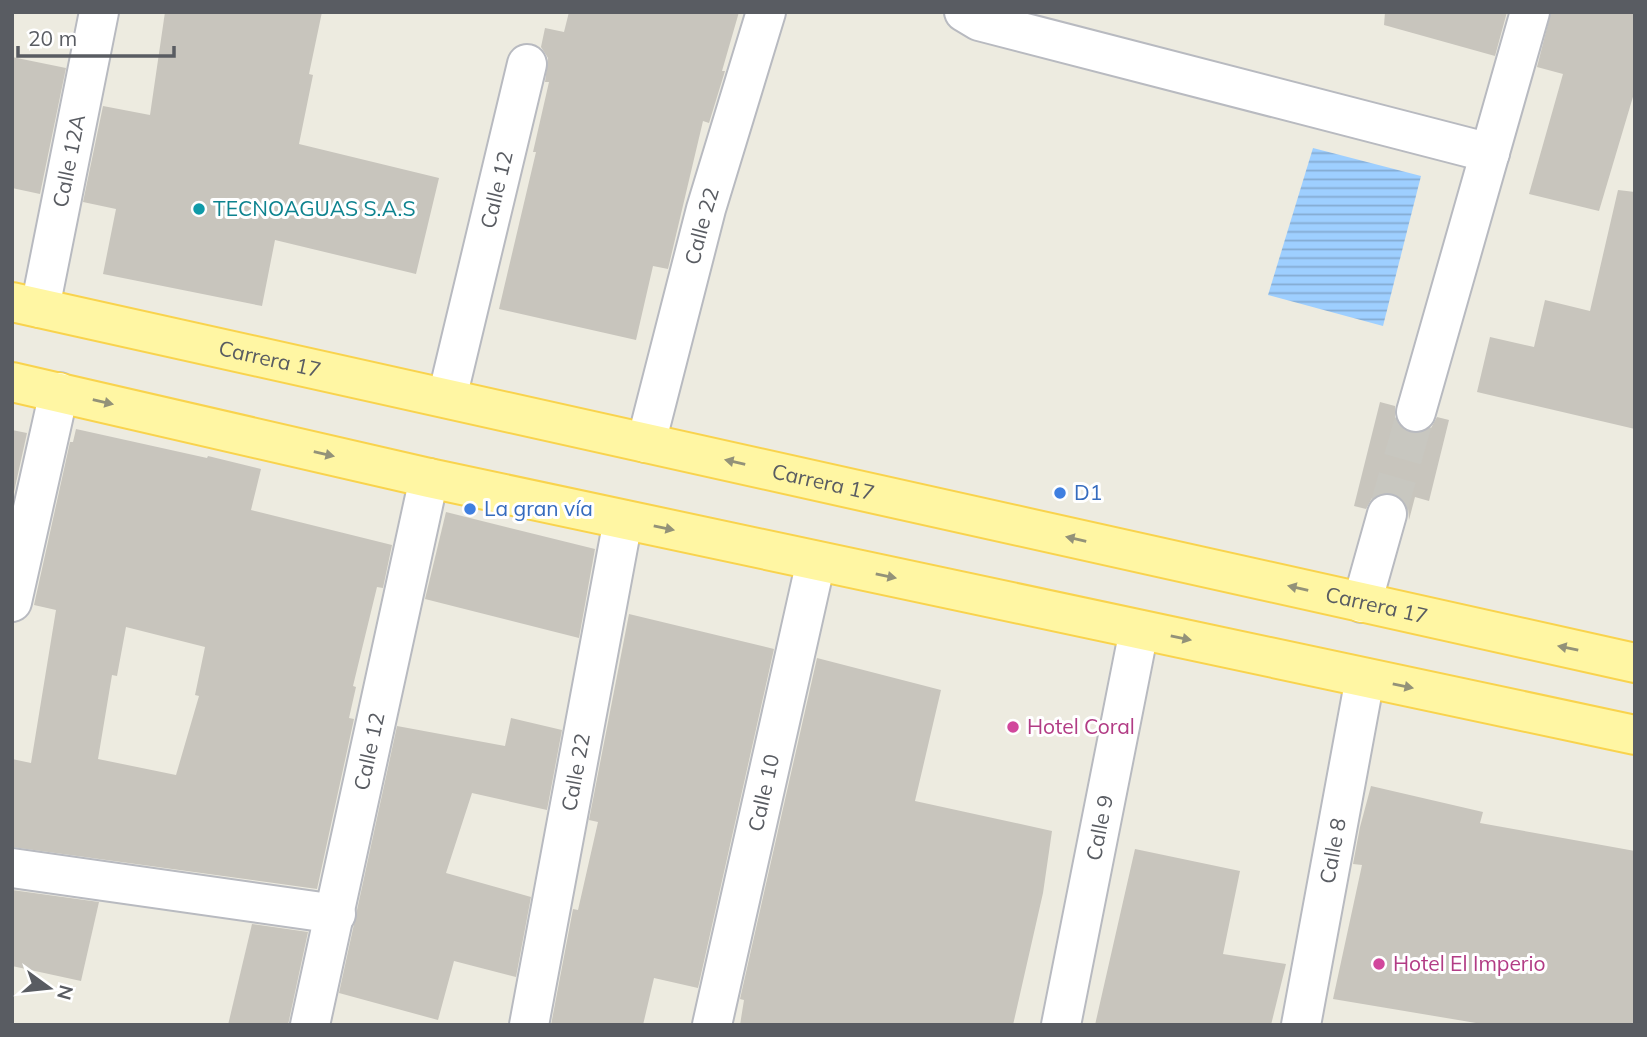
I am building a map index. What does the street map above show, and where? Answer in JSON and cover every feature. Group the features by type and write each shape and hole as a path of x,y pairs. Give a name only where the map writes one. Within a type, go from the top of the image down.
{"main road":[{"name":"Carrera 17","path":"26,305 1635,663"},
{"path":"12,382 429,478 1635,736"}],"street":[{"name":"Calle 12A","path":"26,305 99,12"},
{"name":"Calle 22","path":"646,443 706,209 766,12"},
{"path":"964,12 979,21 1490,153"},
{"path":"1416,412 1530,12"},
{"name":"Calle 12","path":"447,398 527,64"},
{"path":"12,602 60,393"},
{"name":"Calle 12","path":"310,1025 429,478"},
{"path":"1362,603 1387,514"},
{"name":"Calle 22","path":"529,1025 623,520"},
{"name":"Calle 10","path":"712,1025 816,561"},
{"name":"Calle 9","path":"1061,1025 1139,630"},
{"name":"Calle 8","path":"1301,1025 1365,678"},
{"path":"12,867 336,914"}],"water":[{"path":"1313,148 1421,176 1383,326 1268,295"}],"building":[{"path":"165,12 322,12 309,74 313,75 299,144 439,178 416,274 275,240 262,306 103,274 116,209 83,202 103,106 150,115"},
{"path":"569,12 739,12 709,123 703,121 668,269 653,266 636,340 499,309 536,152 533,152 549,82 545,82 548,58 541,47 545,28 564,32"},
{"path":"1385,12 1507,12 1495,56 1384,25"},
{"path":"1551,12 1635,12 1635,90 1599,211 1529,194 1563,74 1537,67"},
{"path":"12,57 66,68 40,194 12,188"},
{"path":"1618,190 1635,192 1635,429 1477,392 1490,337 1534,347 1545,300 1590,311"},
{"path":"1380,402 1395,406 1395,417 1400,427 1411,433 1421,433 1431,428 1437,417 1449,420 1429,501 1415,497 1409,520 1408,508 1403,499 1392,493 1381,493 1372,498 1366,509 1354,506"},
{"path":"76,429 261,469 251,510 392,545 383,588 377,587 353,686 356,687 349,718 354,719 317,889 12,847 12,759 31,763 56,610 34,605 70,442 73,442","holes":["126,627 205,647 195,695 199,696 176,775 98,759 112,675 117,676"]},
{"path":"12,430 27,433 12,501"},
{"path":"446,512 595,549 579,638 425,599"},
{"path":"629,614 774,649 698,988 654,978 643,1025 551,1025 573,909 578,910 598,822 589,820"},
{"path":"817,658 941,690 915,801 1052,831 1043,893 1013,1025 740,1025 744,1000 740,999"},
{"path":"511,718 562,730 547,810 472,793 446,873 531,897 516,977 454,961 438,1020 339,993 397,726 505,746"},
{"path":"1371,786 1483,812 1480,823 1635,851 1635,1025 1488,1025 1333,999 1362,865 1353,864"},
{"path":"1135,849 1240,871 1223,954 1286,964 1271,1025 1095,1025"},
{"path":"12,890 99,902 81,981 12,966"},
{"path":"252,924 308,932 288,1025 228,1025"}],"tunnel":[{"path":"1387,514 1416,412"}],"place":[{"name":"TECNOAGUAS S.A.S","path":"199,209"},
{"name":"D1","path":"1060,493"},
{"name":"La gran vía","path":"470,509"},
{"name":"Hotel Coral","path":"1013,727"},
{"name":"Hotel El Imperio","path":"1379,964"}]}
